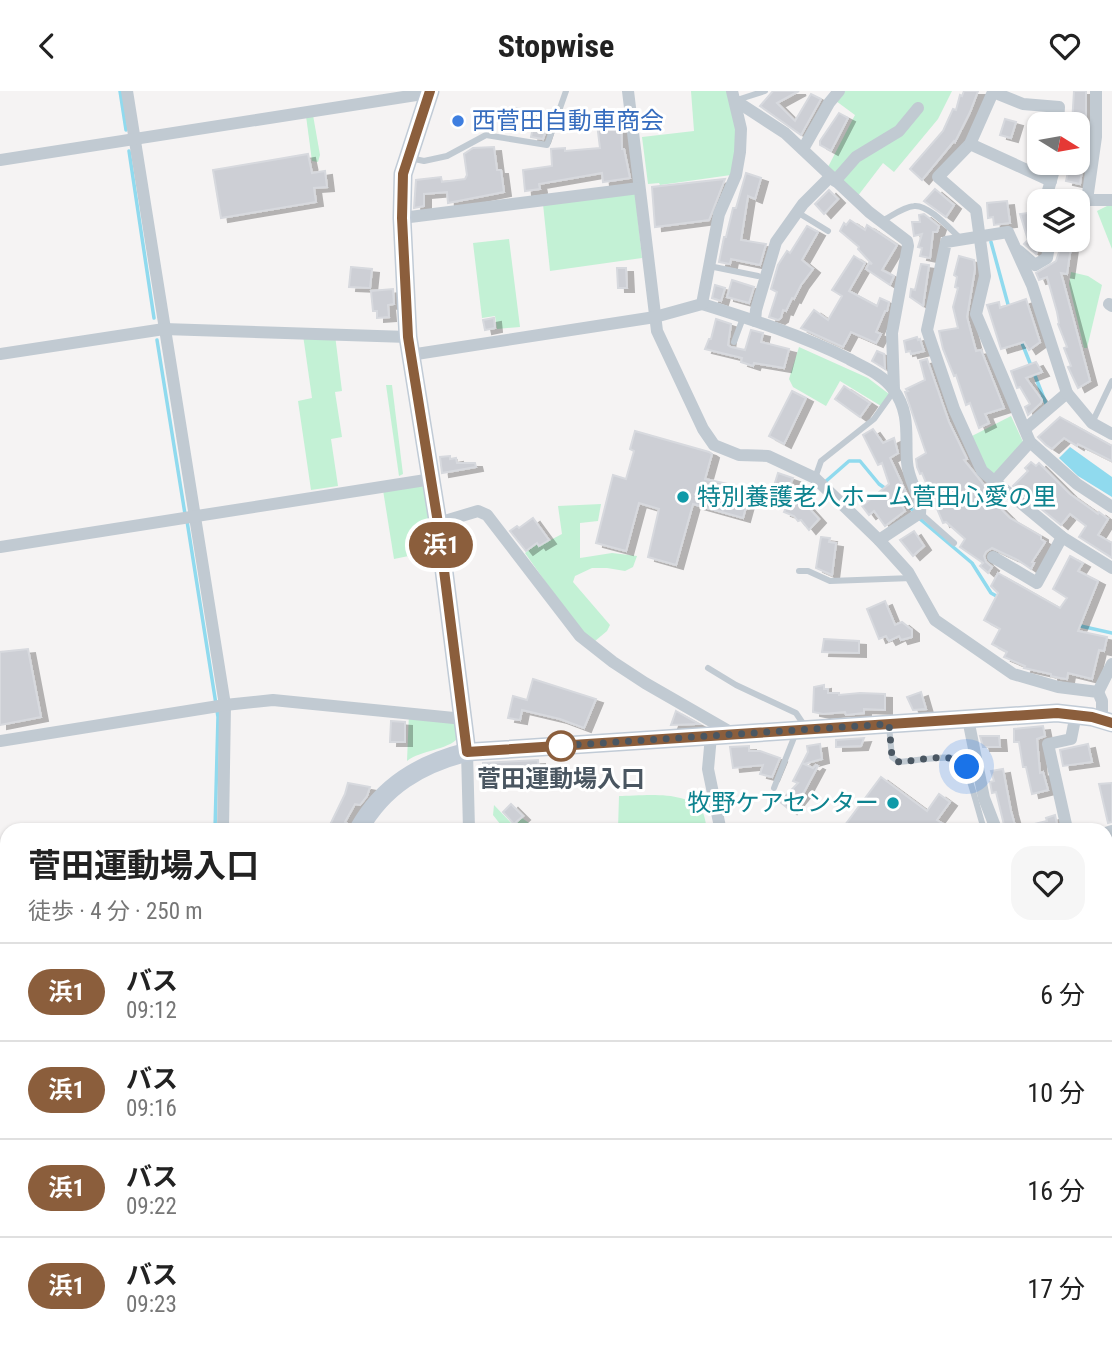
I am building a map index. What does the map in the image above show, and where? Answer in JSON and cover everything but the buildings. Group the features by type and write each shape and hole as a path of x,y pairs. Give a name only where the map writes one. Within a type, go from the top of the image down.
{"street":[{"path":"127,91 225,705 223,823"},
{"path":"628,91 657,331 713,445 739,455 768,456 815,478 879,540 912,579 935,619 1013,674 1049,685 1098,692"},
{"path":"803,149 829,103 839,91"},
{"path":"1028,105 1032,91"},
{"path":"1085,189 1096,137 1096,91"},
{"path":"0,160 430,92 403,174 402,218 409,346 432,479 455,671 464,719 469,823"},
{"path":"1059,112 1059,107 1028,105 993,92 970,144 938,177 976,210 985,276 976,314 1030,442 1077,484 1112,507"},
{"path":"734,96 803,149 833,179 907,241 892,333 895,391 907,421 906,460 909,480 918,497 920,513 879,540"},
{"path":"702,304 719,214 736,175 741,129 734,96"},
{"path":"749,319 756,310 776,242 796,212 856,157 899,131 918,108"},
{"path":"970,144 1051,181"},
{"path":"1049,189 1053,175"},
{"path":"402,218 639,188"},
{"path":"1090,203 1112,200"},
{"path":"1112,434 1092,423 1068,393 1032,285 1008,232 946,242 927,330 954,409 982,471 1062,537 1112,568"},
{"path":"1014,246 1035,265 1047,258 1048,252"},
{"path":"0,354 164,329 409,346 655,317 702,304 780,328 832,351 879,375 895,391"},
{"path":"1025,429 1068,393"},
{"path":"994,482 1030,442"},
{"path":"0,548 432,479"},
{"path":"438,523 478,511 487,515 580,636 645,683 736,734"},
{"path":"993,557 1008,560 1037,583 1062,537"},
{"path":"1098,692 1112,664"},
{"path":"363,823 373,806 408,776 436,761 467,752 1057,713 1107,721 1098,692"},
{"path":"0,741 225,705 274,700 464,719"},
{"path":"1066,823 1048,744 1071,739 1076,715"},
{"path":"968,719 984,798 994,823"},
{"path":"711,736 708,769 720,823"}],"lane":[{"path":"408,157 424,161 438,158 471,145 486,135 547,145 566,91"},
{"path":"734,96 765,91"},
{"path":"515,110 555,119"},
{"path":"881,221 910,206 919,205 940,219 962,240"},
{"path":"796,212 828,231"},
{"path":"709,265 758,276"},
{"path":"734,342 749,319"},
{"path":"1092,423 1112,381"},
{"path":"815,478 821,461 874,419 895,391"},
{"path":"920,513 954,543"},
{"path":"799,571 808,571 830,581 912,579"},
{"path":"708,668 736,685 796,713 802,730 774,788"},
{"path":"889,724 892,757 899,762 952,758 962,761 967,767 974,803 982,823"}],"green space":[{"path":"691,91 729,91 737,144 731,175 660,185 648,184 642,137 694,131"},
{"path":"845,91 952,91 938,119 894,172 883,163 857,197 828,167 855,115 836,101"},
{"path":"313,115 320,155 318,162 312,161 306,116"},
{"path":"635,192 642,258 550,271 543,204"},
{"path":"1112,206 1112,249 1097,211"},
{"path":"509,239 520,327 497,329 495,316 482,318 473,243"},
{"path":"1071,272 1088,276 1102,285 1087,348 1084,348 1069,284"},
{"path":"303,335 335,335 342,391 335,392 342,437 331,439 338,486 311,490 298,401 312,398"},
{"path":"799,347 868,378 889,394 881,406 840,381 826,406 793,387 789,379"},
{"path":"386,385 392,385 403,474 399,476"},
{"path":"1011,416 1024,444 993,476 985,467 972,436"},
{"path":"425,486 433,551 394,559 383,490"},
{"path":"601,504 598,521 580,523 580,558 612,553 637,556 633,567 625,571 592,568 575,576 573,582 610,625 595,641 579,629 525,553 537,544 539,546 562,534 558,506"},
{"path":"409,713 453,718 458,738 448,745 419,754 407,761"},
{"path":"664,795 696,805 703,813 706,823 618,823 619,796"},
{"path":"494,805 511,823 499,823 493,815"}],"water":[{"path":"1070,447 1112,477 1112,497 1078,476 1059,458"}],"waterway":[{"path":"120,91 126,130"},
{"path":"129,151 154,318"},
{"path":"991,242 1009,308"},
{"path":"1020,338 1047,406"},
{"path":"157,340 185,514"},
{"path":"825,482 849,461 860,461 886,489"},
{"path":"904,502 916,513"},
{"path":"920,519 972,563 991,593 998,597"},
{"path":"187,521 218,717 215,823"},
{"path":"1076,625 1112,633"}],"bus line":[{"name":"浜1","path":"430,91 403,174 401,193 408,337 432,479 467,752 1057,713 1092,717 1112,723"}],"place":[{"name":"西菅田自動車商会","path":"458,121"},
{"name":"特別養護老人ホーム菅田心愛の里","path":"683,497"},
{"name":"菅田運動場入口","path":"561,746"},
{"name":"牧野ケアセンター","path":"893,803"}],"route":[{"path":"561,746 557,746 889,724 892,757 899,762 952,758 962,761 967,767"}]}
